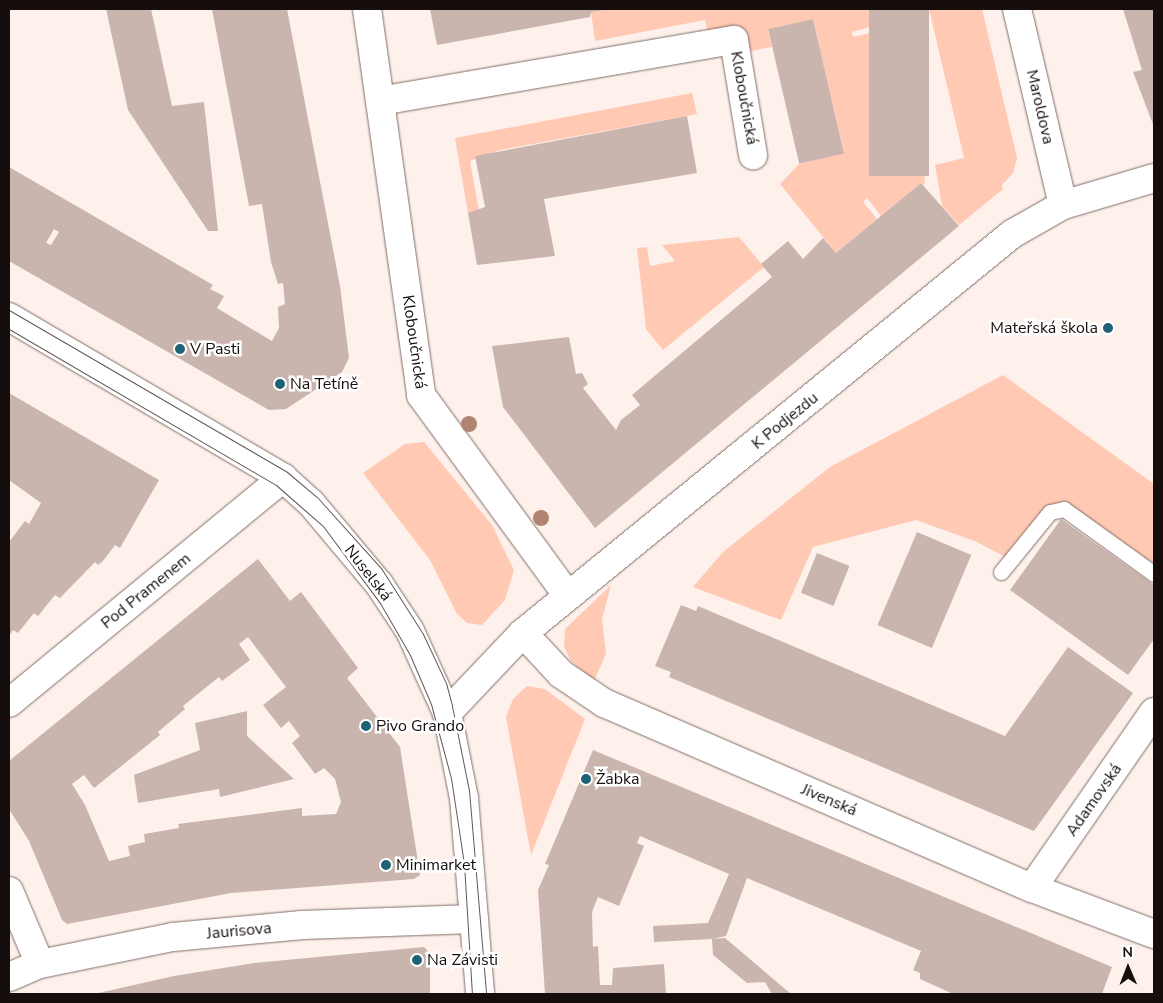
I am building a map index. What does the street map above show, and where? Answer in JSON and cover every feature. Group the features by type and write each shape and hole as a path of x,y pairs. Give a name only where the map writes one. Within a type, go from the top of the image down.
{"street":[{"name":"Kloboučnická","path":"367,9 421,395 568,596"},
{"name":"Maroldova","path":"1017,9 1063,205"},
{"name":"Kloboučnická","path":"380,101 734,40 753,155"},
{"name":"K Podjezdu","path":"447,713 523,633 1012,234 1063,205 1154,178"},
{"name":"Nuselská","path":"9,317 283,478 311,503 379,584 410,631 447,713 464,798 480,994"},
{"name":"Pod Pramenem","path":"9,703 283,478"},
{"name":"Jivenská","path":"523,633 561,674 604,702 1032,888 1154,934"},
{"name":"Adamovská","path":"1032,888 1154,712"},
{"path":"9,891 40,964"},
{"name":"Jaurisova","path":"9,976 40,964 173,937 302,925 474,919"}],"lane":[{"path":"1001,572 1050,512 1064,509 1154,574"}],"shaded area":[{"path":"610,9 870,9 874,26 852,32 853,37 875,32 895,116 873,121 874,127 896,122 924,168 925,185 921,183 881,216 867,198 863,202 877,219 836,253 780,184 799,164 844,153 813,19 768,30 772,47 713,58 705,20 595,41 591,12"},
{"path":"929,9 982,9 1017,158 1013,173 1002,185 1003,189 959,225 942,206 935,165 964,158"},
{"path":"692,93 697,114 500,150 470,161 479,211 468,213 455,138"},
{"path":"739,237 764,267 663,350 646,329 637,248 647,247 650,266 675,261 662,245"},
{"path":"1003,375 1154,484 1154,574 1064,509 1050,512 1011,560 977,542 916,520 813,547 781,620 693,587 723,552 830,467"},
{"path":"424,442 492,525 514,570 505,600 482,625 467,623 457,614 430,560 363,473 405,444"},
{"path":"611,585 602,619 606,654 594,681 570,660 564,646 565,629"},
{"path":"527,686 545,689 585,719 531,855 506,717 513,699"}],"building":[{"path":"106,9 151,9 172,106 204,102 218,231 208,231 128,110"},
{"path":"212,9 287,9 340,286 349,358 342,372 286,409 269,410 9,261 9,167 213,285 210,289 224,296 217,308 272,341 279,328 278,307 285,304 283,283 278,284 271,262 262,204 249,206","holes":["54,229 59,232 51,245 46,243"]},
{"path":"430,9 605,10 591,12 590,17 437,45"},
{"path":"869,9 929,9 929,176 869,176"},
{"path":"1123,9 1154,9 1154,127 1133,72 1142,70"},
{"path":"813,19 844,153 799,164 768,29"},
{"path":"687,116 697,173 544,199 555,256 477,265 468,213 485,207 475,156"},
{"path":"921,183 959,226 595,528 503,407 492,346 569,337 576,374 582,373 588,384 583,388 616,430 621,420 640,405 632,395 772,277 761,264 788,241 803,259 823,238 836,253"},
{"path":"9,393 159,480 120,548 115,545 103,561 98,565 95,562 60,598 55,595 38,616 34,613 18,633 13,630 9,636 9,542 25,521 29,524 41,503 9,480"},
{"path":"1061,519 1154,585 1154,639 1128,675 1010,590"},
{"path":"917,532 971,555 932,648 878,625"},
{"path":"817,553 849,566 833,606 801,593"},
{"path":"258,559 290,601 301,592 358,668 347,678 400,747 420,875 414,879 231,893 67,924 62,920 29,841 9,809 9,761","holes":["248,637 286,687 263,705 281,728 289,721 300,736 292,743 315,774 324,768 335,779 341,802 336,814 302,816 302,808 178,824 179,828 144,834 145,842 128,846 130,856 109,861 85,805 72,784 84,775 94,788 160,735 158,732 185,709 183,706 219,677 222,681 250,660 239,644"]},
{"path":"681,605 696,611 698,606 1005,736 1068,647 1133,693 1034,831 669,677 671,672 655,666"},
{"path":"247,711 247,736 294,779 220,797 219,789 138,803 134,775 200,750 195,723"},
{"path":"593,750 1112,967 1102,994 953,994 920,979 920,973 913,970 921,951 747,878 726,936 712,939 654,942 653,926 708,923 729,874 640,836 637,843 644,846 619,906 598,897 592,912 593,947 598,946 600,985 612,985 613,968 664,964 666,994 545,994 538,890 549,865 545,864"},
{"path":"725,938 791,994 772,994 765,982 747,983 713,955 712,939"},
{"path":"424,947 430,953 430,994 94,994 174,976 254,963"}],"tram line":[{"path":"9,310 287,472 317,497 381,568 423,634 446,683 452,706 469,790 486,994"},
{"path":"9,329 276,485 323,526 380,603 410,655 431,704 451,778 464,864 472,994"}],"place":[{"name":"Mateřská škola","path":"1108,328"},
{"name":"V Pasti","path":"180,349"},
{"name":"Na Tetíně","path":"280,384"},
{"name":"Pivo Grando","path":"366,726"},
{"name":"Žabka","path":"586,779"},
{"name":"Minimarket","path":"386,865"},
{"name":"Na Závisti","path":"417,960"}]}
